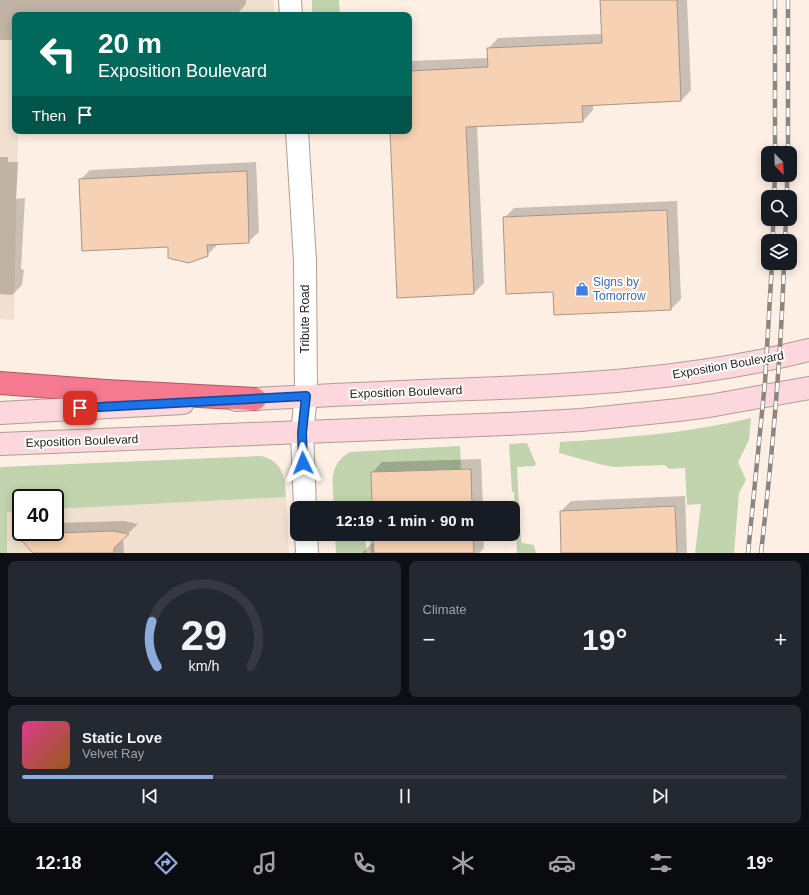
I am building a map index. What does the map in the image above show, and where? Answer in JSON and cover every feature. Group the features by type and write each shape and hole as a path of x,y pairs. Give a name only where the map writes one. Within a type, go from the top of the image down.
{"highway":[{"path":"0,383 106,391 255,399"}],"main road":[{"name":"Exposition Boulevard","path":"0,413 306,396 604,383 717,369 809,350"},
{"name":"Exposition Boulevard","path":"0,444 506,424 612,417 709,406 809,388"}],"street":[{"path":"290,0 291,12"},
{"name":"Tribute Road","path":"297,134 305,261 306,396 302,433 305,501"},
{"path":"306,541 307,553"}],"shaded area":[{"path":"0,0 274,0 274,12 12,12 12,134 18,134 14,320 0,319"},
{"path":"286,497 289,553 7,553 7,512 12,512 12,541 64,541 64,509"}],"green space":[{"path":"312,0 339,0 340,12 312,12"},
{"path":"751,418 749,440 738,462 746,480 739,493 734,553 695,553 701,504 687,505 685,468 669,469 664,465 614,467 559,453 560,442 632,437 704,428"},
{"path":"527,443 536,464 534,466 517,467 519,501 514,501 514,492 512,492 509,444"},
{"path":"460,446 461,469 371,472 372,501 334,501 333,476 335,469 343,457 350,452"},
{"path":"261,456 268,458 278,466 285,483 286,497 64,509 64,489 12,489 12,512 7,512 7,553 0,553 0,467"},
{"path":"520,522 522,543 534,545 536,553 517,553 516,541 520,541"},
{"path":"335,541 366,541 366,553 336,553"},
{"path":"370,541 373,541 374,553 371,553"}],"building":[{"path":"600,0 677,0 681,101 582,106 583,122 466,127 474,294 397,298 390,134 412,134 412,71 488,67 487,48 602,43"},
{"path":"247,171 249,243 207,245 208,256 189,263 168,258 168,247 82,251 79,179"},
{"path":"667,210 671,310 554,315 553,292 506,294 503,217"},
{"path":"471,469 472,501 372,501 371,472"},
{"path":"675,506 677,553 561,553 560,511"},
{"path":"113,531 129,534 114,548 114,553 33,553 22,541 64,541 64,533"},
{"path":"373,541 473,541 474,553 374,553"}],"railway":[{"path":"775,0 775,146"},
{"path":"788,0 788,146"},
{"path":"774,190 775,182"},
{"path":"787,182 787,190"},
{"path":"773,226 773,234"},
{"path":"785,234 786,226"},
{"path":"748,553 765,382 772,270"},
{"path":"761,553 776,408 784,270"}],"place":[{"name":"Signs by Tomorrow","path":"582,289"}],"route":[{"path":"80,408 306,396 302,433 303,463"}]}
